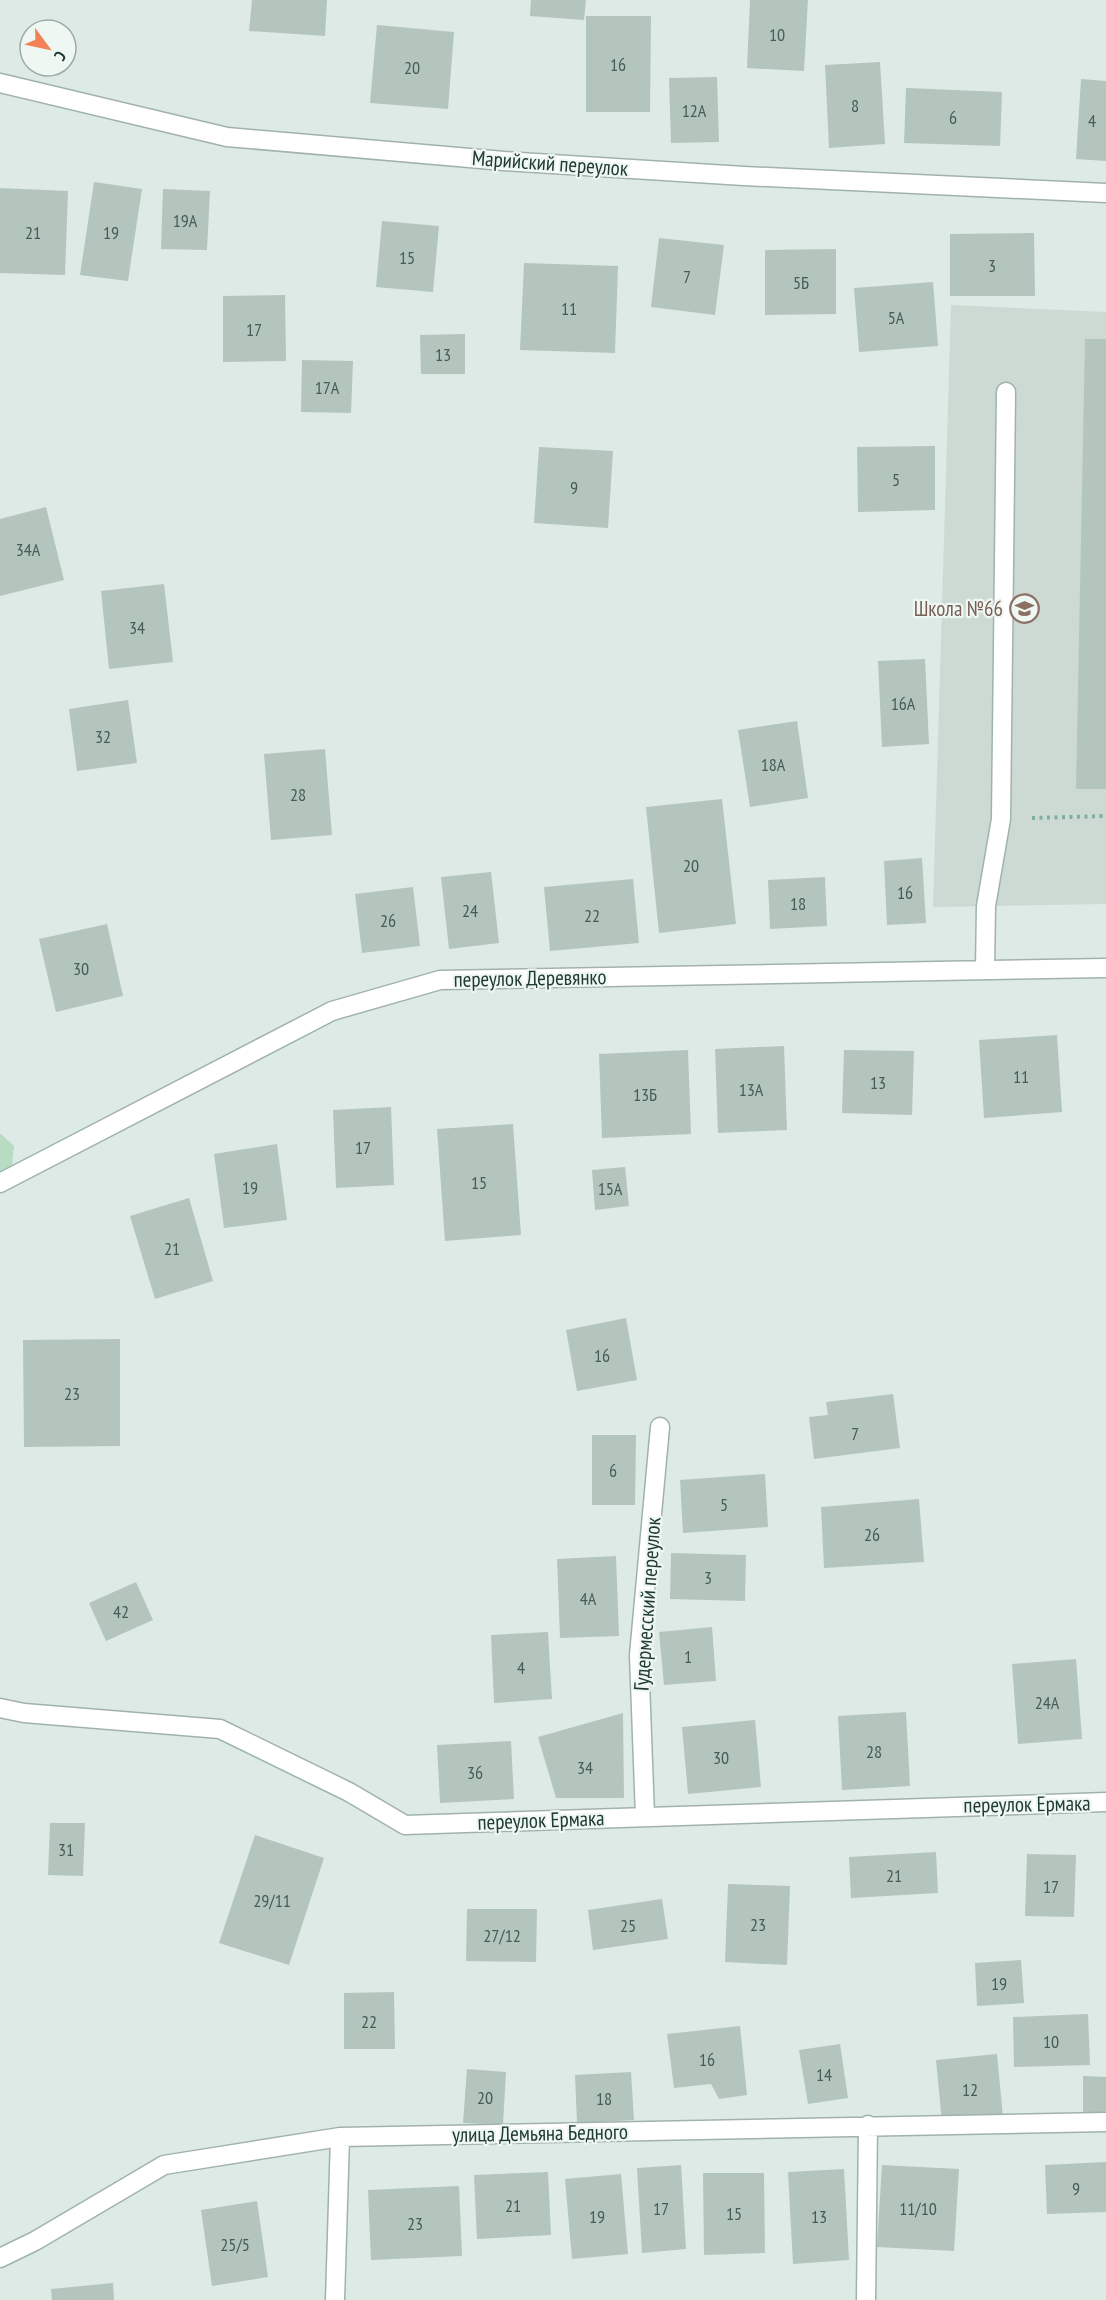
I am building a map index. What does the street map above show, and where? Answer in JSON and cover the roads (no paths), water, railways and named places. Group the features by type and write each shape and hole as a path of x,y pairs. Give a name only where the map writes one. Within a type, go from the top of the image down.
{"street":[{"name":"Марийский переулок","path":"0,83 227,138 504,161 698,173 1106,192"},
{"path":"985,970 986,906 1001,819 1006,392"},
{"name":"переулок Деревянко","path":"0,1184 332,1011 440,980 1106,968"},
{"name":"Гудермесский переулок","path":"645,1816 639,1655 660,1427"},
{"name":"переулок Ермака","path":"0,1708 24,1713 220,1729 349,1792 405,1825 1106,1802"},
{"name":"улица Демьяна Бедного","path":"0,2258 35,2241 164,2165 340,2137 1106,2122"},
{"path":"866,2300 868,2125"},
{"path":"335,2300 340,2137"}],"place":[{"name":"Школа №66","path":"1024,608"}]}
